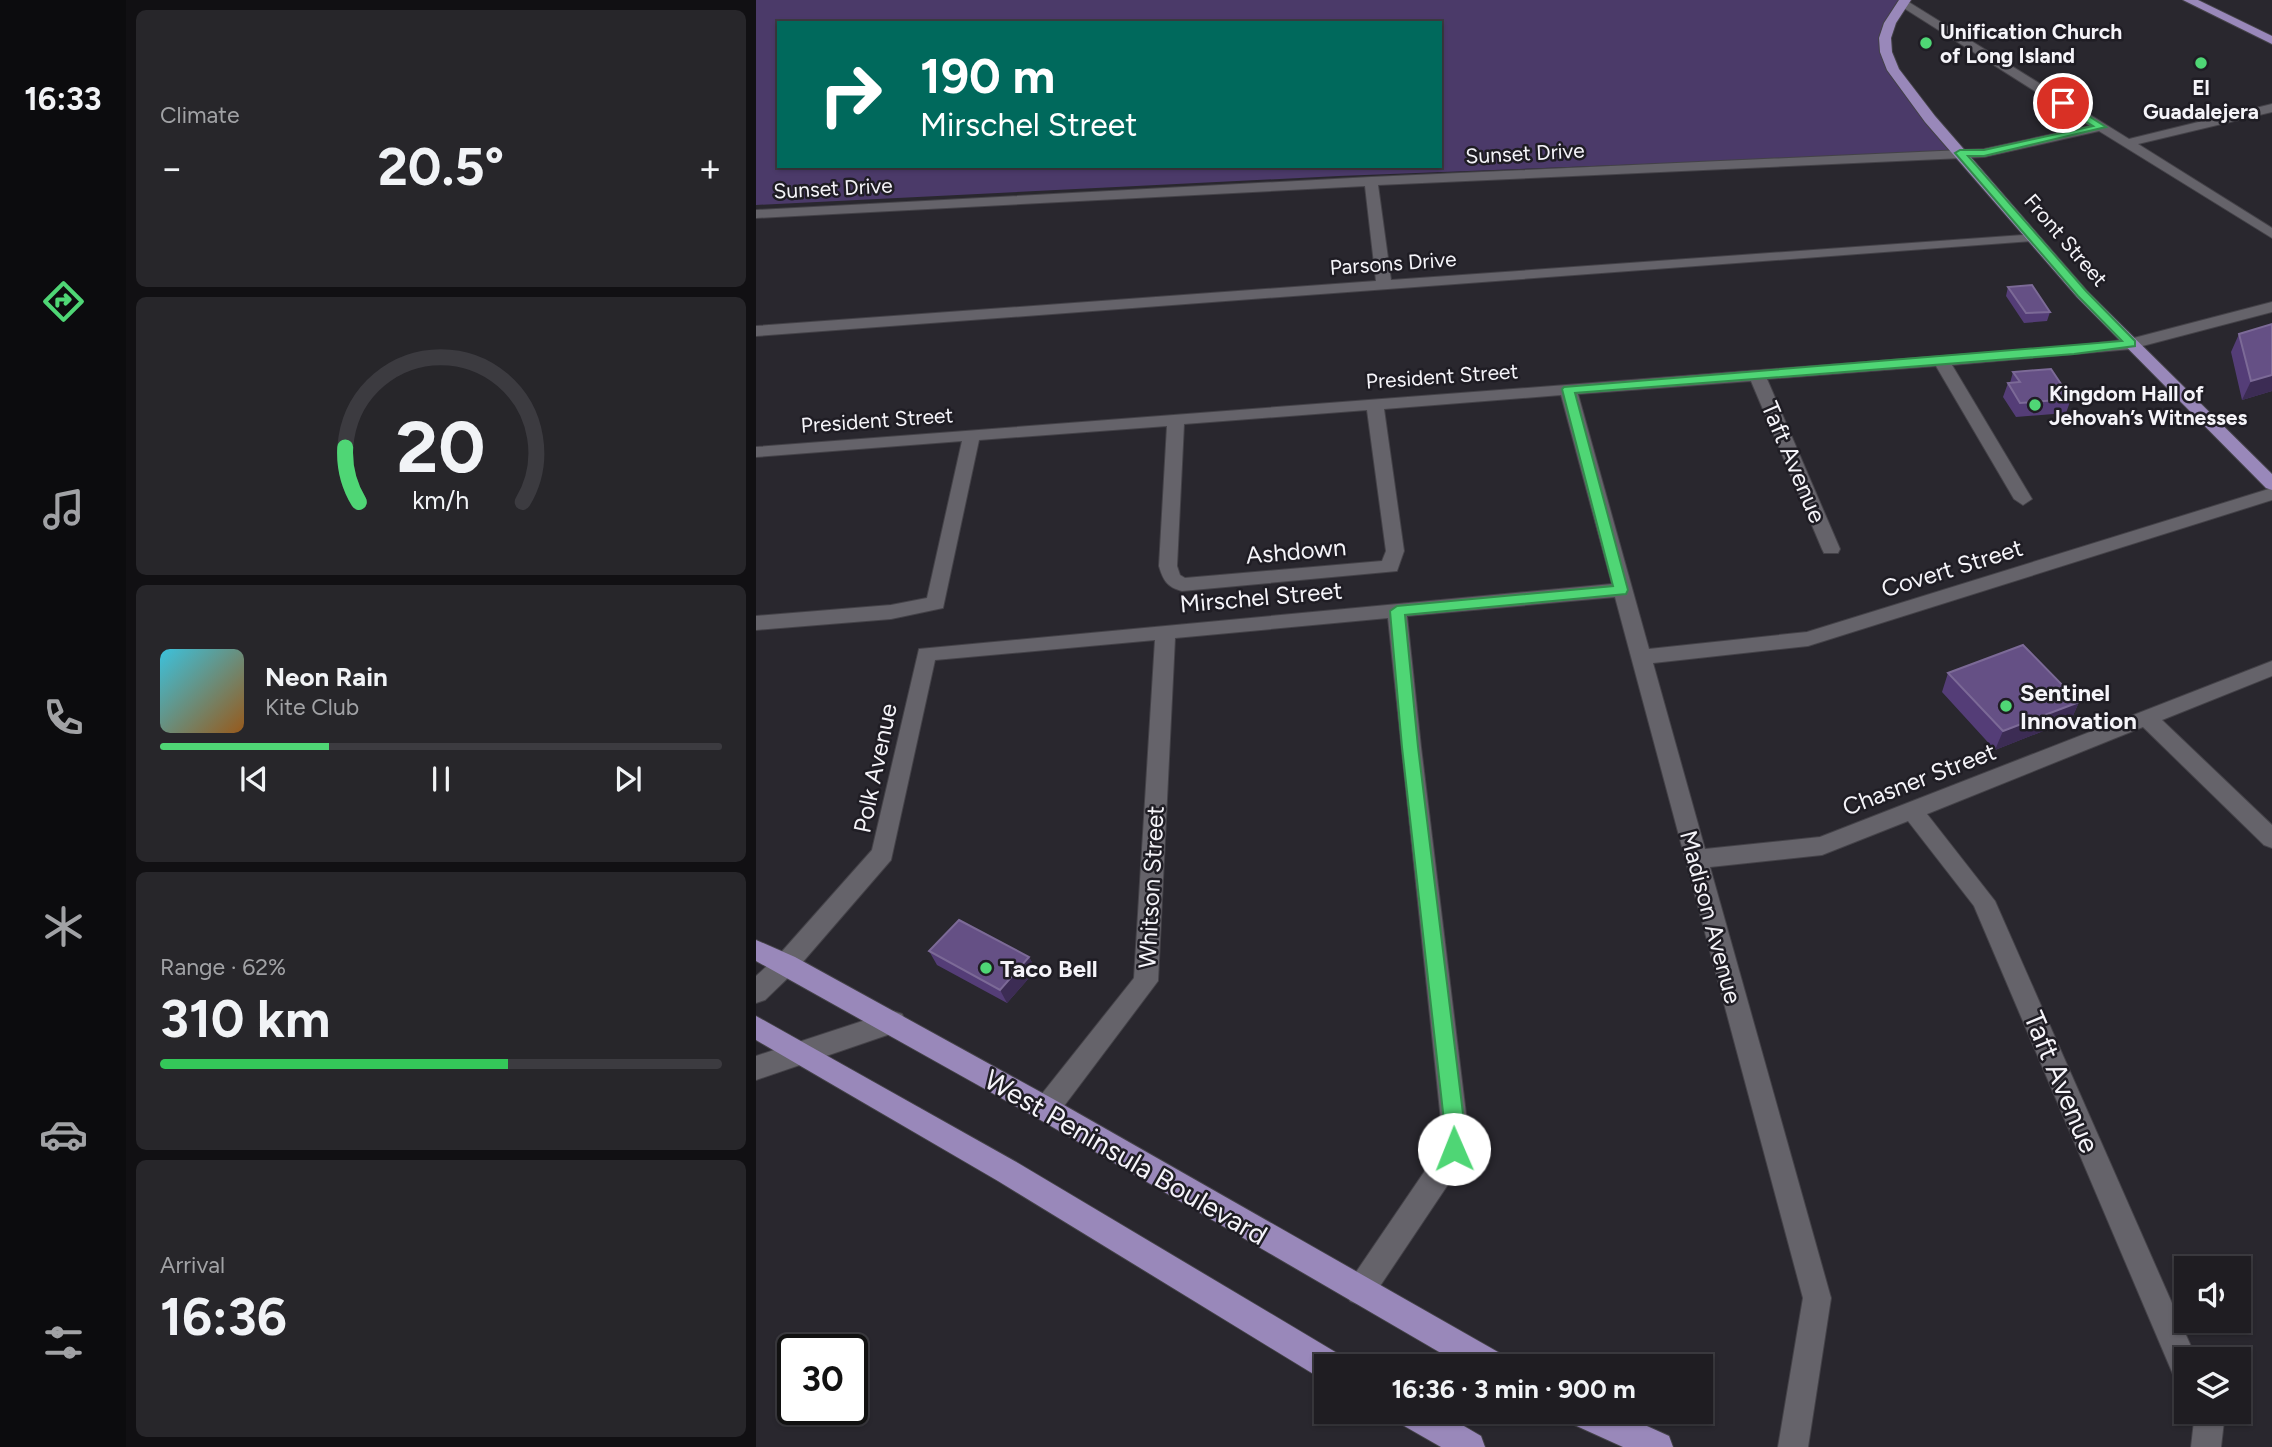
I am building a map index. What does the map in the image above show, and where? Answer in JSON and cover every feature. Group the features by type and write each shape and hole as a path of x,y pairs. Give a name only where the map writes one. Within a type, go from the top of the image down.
{"main road":[{"path":"2189,0 2272,40"},
{"name":"Front Street","path":"1904,1 1890,23 1885,37 1891,66 1960,153 2032,237 2131,344 2272,484"},
{"name":"West Peninsula Boulevard","path":"756,950 786,964 1046,1109 1471,1354"},
{"path":"756,1027 1008,1172 1314,1357"},
{"path":"1431,1424 1470,1447"},
{"path":"1607,1424 1658,1447"}],"street":[{"path":"1904,1 2272,234"},
{"path":"2128,143 2272,108"},
{"name":"Sunset Drive","path":"756,214 1371,181 1984,153 2101,127"},
{"path":"1371,181 1384,285"},
{"name":"Parsons Drive","path":"756,331 2032,237"},
{"name":"President Street","path":"759,452 2131,344 2272,307"},
{"path":"1941,360 2023,499"},
{"name":"Taft Avenue","path":"1757,375 1831,549"},
{"name":"Madison Avenue","path":"1568,389 1816,1298 1793,1447"},
{"name":"Ashdown","path":"1176,419 1168,566 1172,579 1182,585 1390,567 1395,551 1375,404"},
{"path":"756,623 891,612 936,603 972,435"},
{"path":"756,470 759,452"},
{"name":"Covert Street","path":"1640,657 1808,639 2272,494"},
{"name":"Mirschel Street","path":"922,673 926,654 1621,590"},
{"path":"1360,1291 1454,1149 1455,1130 1410,747 1397,611"},
{"name":"Whitson Street","path":"1046,1109 1146,981 1165,632"},
{"name":"Chasner Street","path":"1695,859 1822,846 2272,668"},
{"name":"Polk Avenue","path":"756,992 786,964 883,854 922,673"},
{"path":"2147,718 2272,839"},
{"name":"Taft Avenue","path":"1912,811 1983,901 2177,1347"},
{"path":"756,1068 893,1023"},
{"path":"2206,1447 2209,1424"}],"shaded area":[{"path":"756,0 1903,0 1884,51 1954,152 1339,176 756,205"}],"building":[{"path":"2032,285 2050,312 2026,313 2008,287"},
{"path":"2272,324 2272,375 2251,381 2239,334"},
{"path":"2051,369 2071,399 2020,403 2008,383 2020,382 2013,372"},
{"path":"2023,645 2079,702 2003,731 1948,673"},
{"name":"Taco Bell","path":"959,920 1029,957 1000,990 929,951"}],"place":[{"name":"Unification Church of Long Island","path":"1926,43"},
{"name":"El Guadalejera","path":"2201,63"},
{"name":"Kingdom Hall of Jehovah’s Witnesses","path":"2035,405"},
{"name":"Sentinel Innovation","path":"2006,706"},
{"name":"Taco Bell","path":"986,968"}],"route":[{"path":"1454,1149 1455,1130 1410,747 1397,611 1621,590 1568,389 2074,351 2131,344 2082,294 1960,153 1984,153 2101,127 2063,103"}]}
